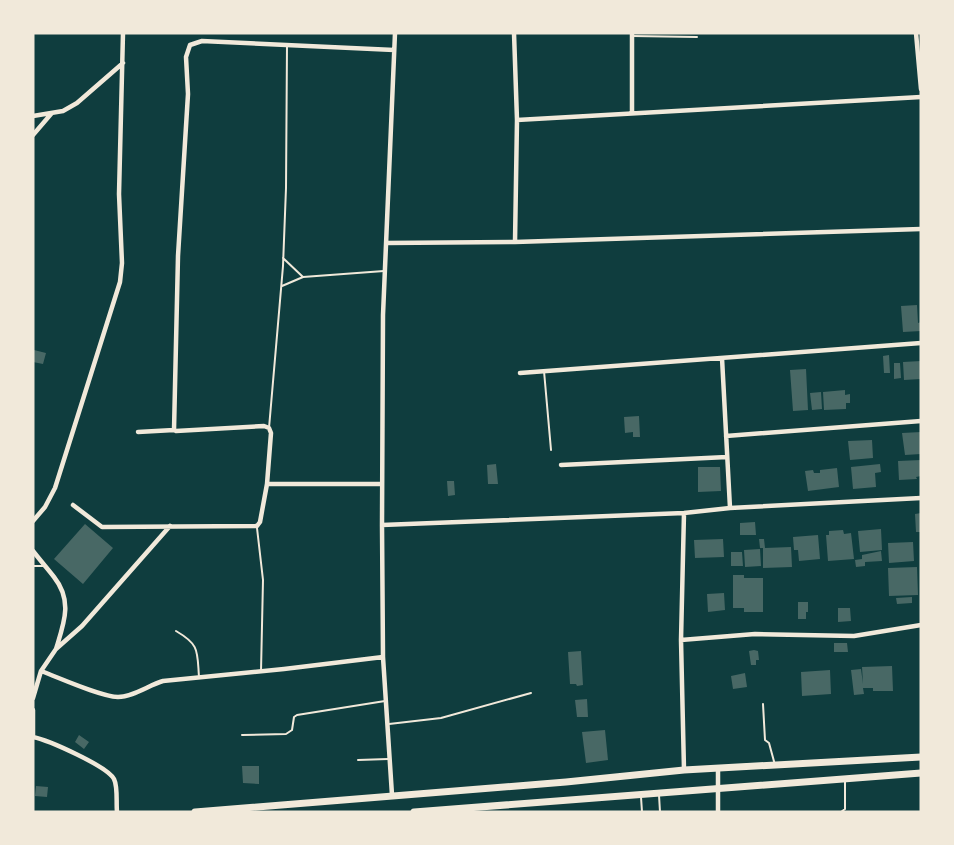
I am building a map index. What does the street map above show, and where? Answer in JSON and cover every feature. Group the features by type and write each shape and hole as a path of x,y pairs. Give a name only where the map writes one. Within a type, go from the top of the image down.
{"main road":[{"path":"195,812 566,782 684,770 921,757"},
{"path":"414,812 921,773"}],"street":[{"path":"33,521 45,507 55,488 120,282 122,263 118,194 123,33"},
{"path":"392,795 383,657 382,484 385,271 394,33"},
{"path":"514,33 517,120 515,243"},
{"path":"916,33 921,89"},
{"path":"632,34 632,113"},
{"path":"174,430 178,256 188,94 186,57 190,45 202,41 394,50"},
{"path":"33,116 63,111 77,103 123,63"},
{"path":"517,120 921,97"},
{"path":"34,131 51,114"},
{"path":"386,243 515,243 921,230"},
{"path":"520,373 921,343"},
{"path":"722,358 730,508"},
{"path":"726,436 921,421"},
{"path":"73,505 102,527 257,526 261,522 267,484 271,433 269,428 264,426 138,432"},
{"path":"561,465 727,458"},
{"path":"267,484 382,484"},
{"path":"382,525 684,513 730,508 921,498"},
{"path":"684,513 681,640 684,770"},
{"path":"33,698 41,671 56,649 82,626 170,526"},
{"path":"33,551 55,578 66,601 65,618 56,649"},
{"path":"681,640 755,634 854,636 921,625"},
{"path":"41,671 118,697 130,695 163,681 383,657"},
{"path":"33,710 33,736 53,742 108,772 115,781 117,812"},
{"path":"718,769 718,812"}],"lane":[{"path":"632,34 697,37"},
{"path":"269,428 284,258 287,45"},
{"path":"284,258 303,277"},
{"path":"282,286 303,277 385,271"},
{"path":"544,371 551,450"},
{"path":"257,526 263,580 261,671"},
{"path":"33,566 44,566"},
{"path":"176,631 189,639 197,650 198,677"},
{"path":"387,725 441,718 531,693"},
{"path":"242,735 286,734 292,730 294,717 297,715 385,701"},
{"path":"763,704 765,740 769,743 775,765"},
{"path":"358,760 388,759"},
{"path":"841,812 845,809 845,779"},
{"path":"659,792 660,812"},
{"path":"641,794 642,812"}],"building":[{"path":"917,305 921,331 903,332 901,306"},
{"path":"34,350 46,353 43,364 33,362"},
{"path":"889,355 890,373 884,373 883,356"},
{"path":"921,361 921,379 904,380 903,362"},
{"path":"894,363 900,363 901,378 894,379"},
{"path":"806,369 808,410 793,411 790,370"},
{"path":"845,390 845,395 850,394 850,403 846,403 846,409 824,410 823,392"},
{"path":"821,392 822,409 812,410 810,393"},
{"path":"639,416 640,437 633,437 633,432 625,433 624,417"},
{"path":"921,432 921,454 905,455 902,433"},
{"path":"872,440 873,458 850,460 848,441"},
{"path":"921,460 921,476 916,477 917,479 899,480 898,461"},
{"path":"496,464 498,484 488,484 487,465"},
{"path":"880,464 881,472 875,473 876,487 853,489 851,467"},
{"path":"698,467 720,467 721,491 698,492"},
{"path":"837,468 839,487 808,491 805,471 813,470 814,473 820,473 820,470"},
{"path":"447,481 454,481 455,495 448,496"},
{"path":"921,513 921,532 916,532 915,514"},
{"path":"755,522 756,535 740,535 740,523"},
{"path":"85,524 113,548 83,584 54,559"},
{"path":"881,529 882,550 860,552 858,531"},
{"path":"843,530 844,534 851,533 854,559 828,561 826,535 829,535 829,531"},
{"path":"818,535 820,559 799,561 798,550 794,550 793,537"},
{"path":"723,539 724,557 695,558 694,540"},
{"path":"759,539 764,539 765,548 791,547 792,567 763,568 763,548 760,548"},
{"path":"913,542 914,561 889,563 888,543"},
{"path":"760,549 761,566 745,567 744,550"},
{"path":"881,551 882,561 865,562 865,566 856,567 855,560 862,559 862,555"},
{"path":"731,552 742,552 743,566 731,566"},
{"path":"917,567 918,595 889,596 888,568"},
{"path":"733,575 744,575 744,578 763,578 763,612 744,612 744,608 733,608"},
{"path":"724,593 725,610 708,612 707,594"},
{"path":"912,597 912,603 897,604 896,598"},
{"path":"798,602 808,602 806,619 798,619"},
{"path":"838,608 850,608 851,621 838,622"},
{"path":"834,643 847,643 848,652 834,652"},
{"path":"581,651 583,685 577,686 570,684 568,652"},
{"path":"749,651 758,651 759,660 756,660 756,665 751,665"},
{"path":"892,666 893,691 873,691 873,688 863,688 864,694 854,695 851,670 861,669 863,684 862,667"},
{"path":"830,670 831,694 802,696 801,672"},
{"path":"745,673 747,687 733,689 731,676"},
{"path":"587,699 588,717 577,717 575,700"},
{"path":"605,730 608,760 586,763 582,732"},
{"path":"79,735 89,742 84,749 75,742"},
{"path":"242,766 259,766 259,784 243,783"},
{"path":"36,786 48,787 47,797 35,796"}]}
